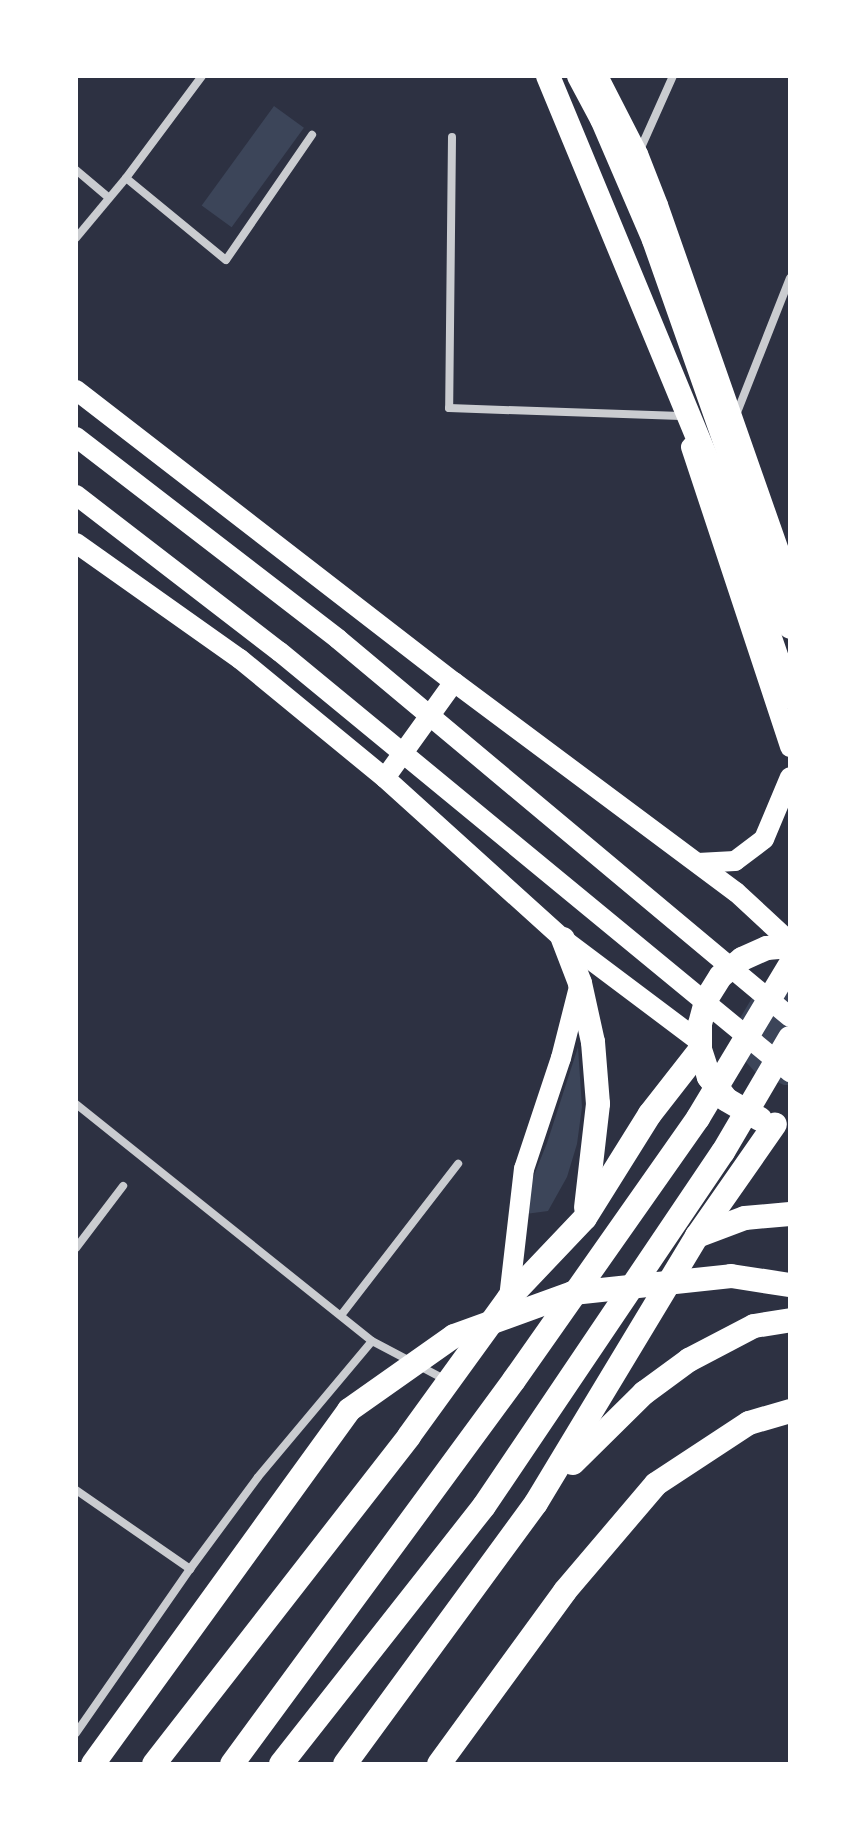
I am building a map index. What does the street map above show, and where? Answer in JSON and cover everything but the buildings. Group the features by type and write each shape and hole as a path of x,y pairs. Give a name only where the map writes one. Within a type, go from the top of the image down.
{"highway":[{"path":"548,76 719,489 790,696"},
{"path":"579,76 602,119 654,240 790,627"},
{"path":"563,939 580,983 593,1042 598,1104 585,1218"},
{"path":"345,1764 536,1503 697,1236 783,1123 749,1115 726,1099 709,1077 700,1046 700,1024 707,998 721,976 742,959 767,948 790,944"},
{"path":"232,1764 514,1380 689,1130 790,965"},
{"path":"281,1764 484,1506 723,1152 790,1038"},
{"path":"154,1764 449,1381 509,1298 585,1218 650,1114 700,1046"},
{"path":"697,1236 745,1218 790,1214"},
{"path":"93,1764 349,1410 454,1336 573,1293 731,1276 790,1285"},
{"path":"536,1503 592,1442 644,1393 689,1360 754,1326 790,1320"},
{"path":"439,1764 565,1591 656,1484 749,1423 790,1411"}],"main road":[{"path":"548,76 612,200 790,747"},
{"path":"598,76 638,154 733,422 784,548 790,581"},
{"path":"76,390 454,682 736,892 790,944"},
{"path":"76,437 338,639 790,1017"},
{"path":"76,495 292,661 790,1072"},
{"path":"76,543 240,659 385,778 563,939 700,1046"},
{"path":"385,778 454,682"},
{"path":"698,863 735,861 764,839 790,777"},
{"path":"509,1298 524,1169 561,1058 580,983"}],"street":[{"path":"76,238 126,178 202,76"},
{"path":"638,154 673,76"},
{"path":"126,178 226,260 312,135"},
{"path":"452,137 449,408 681,416"},
{"path":"76,170 108,197"},
{"path":"733,422 790,278"},
{"path":"76,1104 372,1341 449,1381"},
{"path":"342,1314 458,1164"},
{"path":"76,1248 123,1186"},
{"path":"76,1733 258,1477 372,1341"},
{"path":"76,1490 190,1569"}],"shaded area":[{"path":"274,106 304,128 232,227 202,206"},
{"path":"790,979 790,1085 784,1085 756,1073 746,1062 740,1048 740,1018 755,993"},
{"path":"578,1047 582,1107 577,1144 567,1177 548,1211 518,1215 547,1143"}]}
